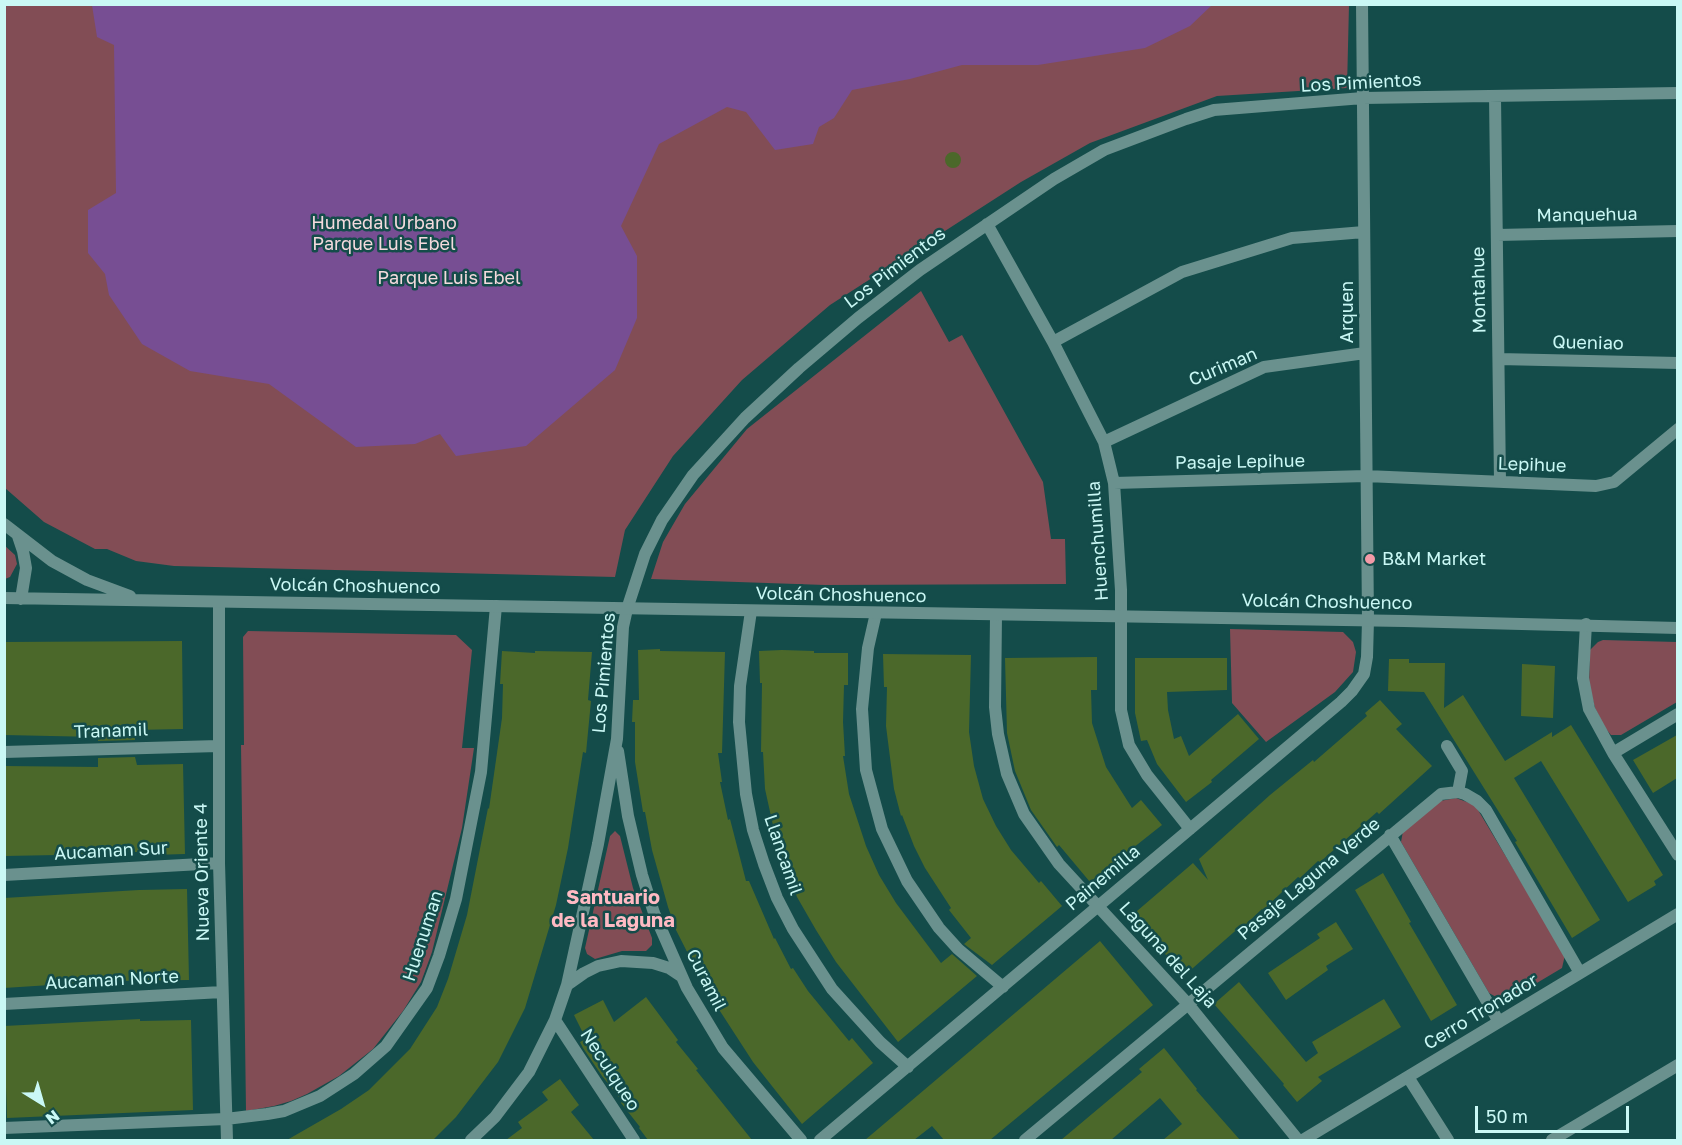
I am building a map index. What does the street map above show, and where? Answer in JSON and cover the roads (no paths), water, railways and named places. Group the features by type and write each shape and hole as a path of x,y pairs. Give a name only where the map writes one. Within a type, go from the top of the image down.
{"street":[{"name":"Arquen","path":"1362,4 1368,620"},
{"name":"Los Pimientos","path":"477,1138 528,1072 555,1020 567,985 598,844 617,739 621,642 627,609 638,571 652,536 682,490 716,448 770,393 858,318 920,270 1078,164 1104,150 1186,119 1214,111 1363,98 1677,93"},
{"name":"Montahue","path":"1495,97 1500,482"},
{"name":"Huenchumilla","path":"987,224 1053,342 1104,442 1114,483 1121,590 1121,710 1129,745 1147,775 1190,829"},
{"name":"Manquehua","path":"1497,235 1677,231"},
{"path":"1053,342 1182,272 1292,238 1364,232"},
{"name":"Curiman","path":"1104,442 1264,367 1365,353"},
{"name":"Queniao","path":"1498,359 1677,363"},
{"name":"Lepihue","path":"1366,476 1596,486 1614,482 1677,429"},
{"name":"Pasaje Lepihue","path":"1114,483 1366,476"},
{"path":"4,524 52,561 87,580 146,601"},
{"path":"17,534 24,551 26,568 21,598"},
{"name":"Volcán Choshuenco","path":"4,598 1368,620 1677,628"},
{"name":"Nueva Oriente 4","path":"219,602 219,863 227,1140"},
{"name":"Huenuman","path":"4,1128 226,1119 284,1111 320,1096 342,1083 386,1046 427,988 456,899 479,783 496,606"},
{"name":"Llancamil","path":"751,611 740,686 739,722 746,795 753,830 764,864 777,898 793,929 832,989 863,1025 908,1066"},
{"path":"876,613 863,678 862,709 866,770 882,829 907,881 933,920 958,949 1003,987"},
{"name":"Laguna del Laja","path":"996,615 995,707 998,734 1007,774 1024,814 1059,864 1188,1004 1298,1140"},
{"name":"Painemilla","path":"820,1140 1352,691 1364,674 1366,666 1368,620"},
{"path":"1586,624 1583,678 1586,701 1595,723 1677,855"},
{"path":"1613,753 1677,714"},
{"name":"Curamil","path":"617,739 628,816 642,874 654,913 682,977 723,1048 801,1140"},
{"name":"Tranamil","path":"4,752 218,746"},
{"path":"1447,746 1462,771 1458,792 1473,797 1486,810 1580,973"},
{"name":"Pasaje Laguna Verde","path":"1025,1140 1434,798 1441,794 1458,792"},
{"path":"1390,835 1499,1022"},
{"name":"Aucaman Sur","path":"4,875 219,863"},
{"name":"Cerro Tronador","path":"1303,1140 1677,914"},
{"path":"567,985 598,966 621,961 652,963 669,968 682,977"},
{"name":"Aucaman Norte","path":"4,1004 222,992"},
{"name":"Neculqueo","path":"555,1020 634,1140"},
{"path":"1552,1140 1677,1065"},
{"path":"1408,1077 1448,1140"}],"place":[{"name":"B&M Market","path":"1370,559"}],"district":[{"name":"Santuario de la Laguna","path":"613,910"}],"park label":[{"name":"Humedal Urbano Parque Luis Ebel","path":"384,233"},
{"name":"Parque Luis Ebel","path":"449,278"}]}
